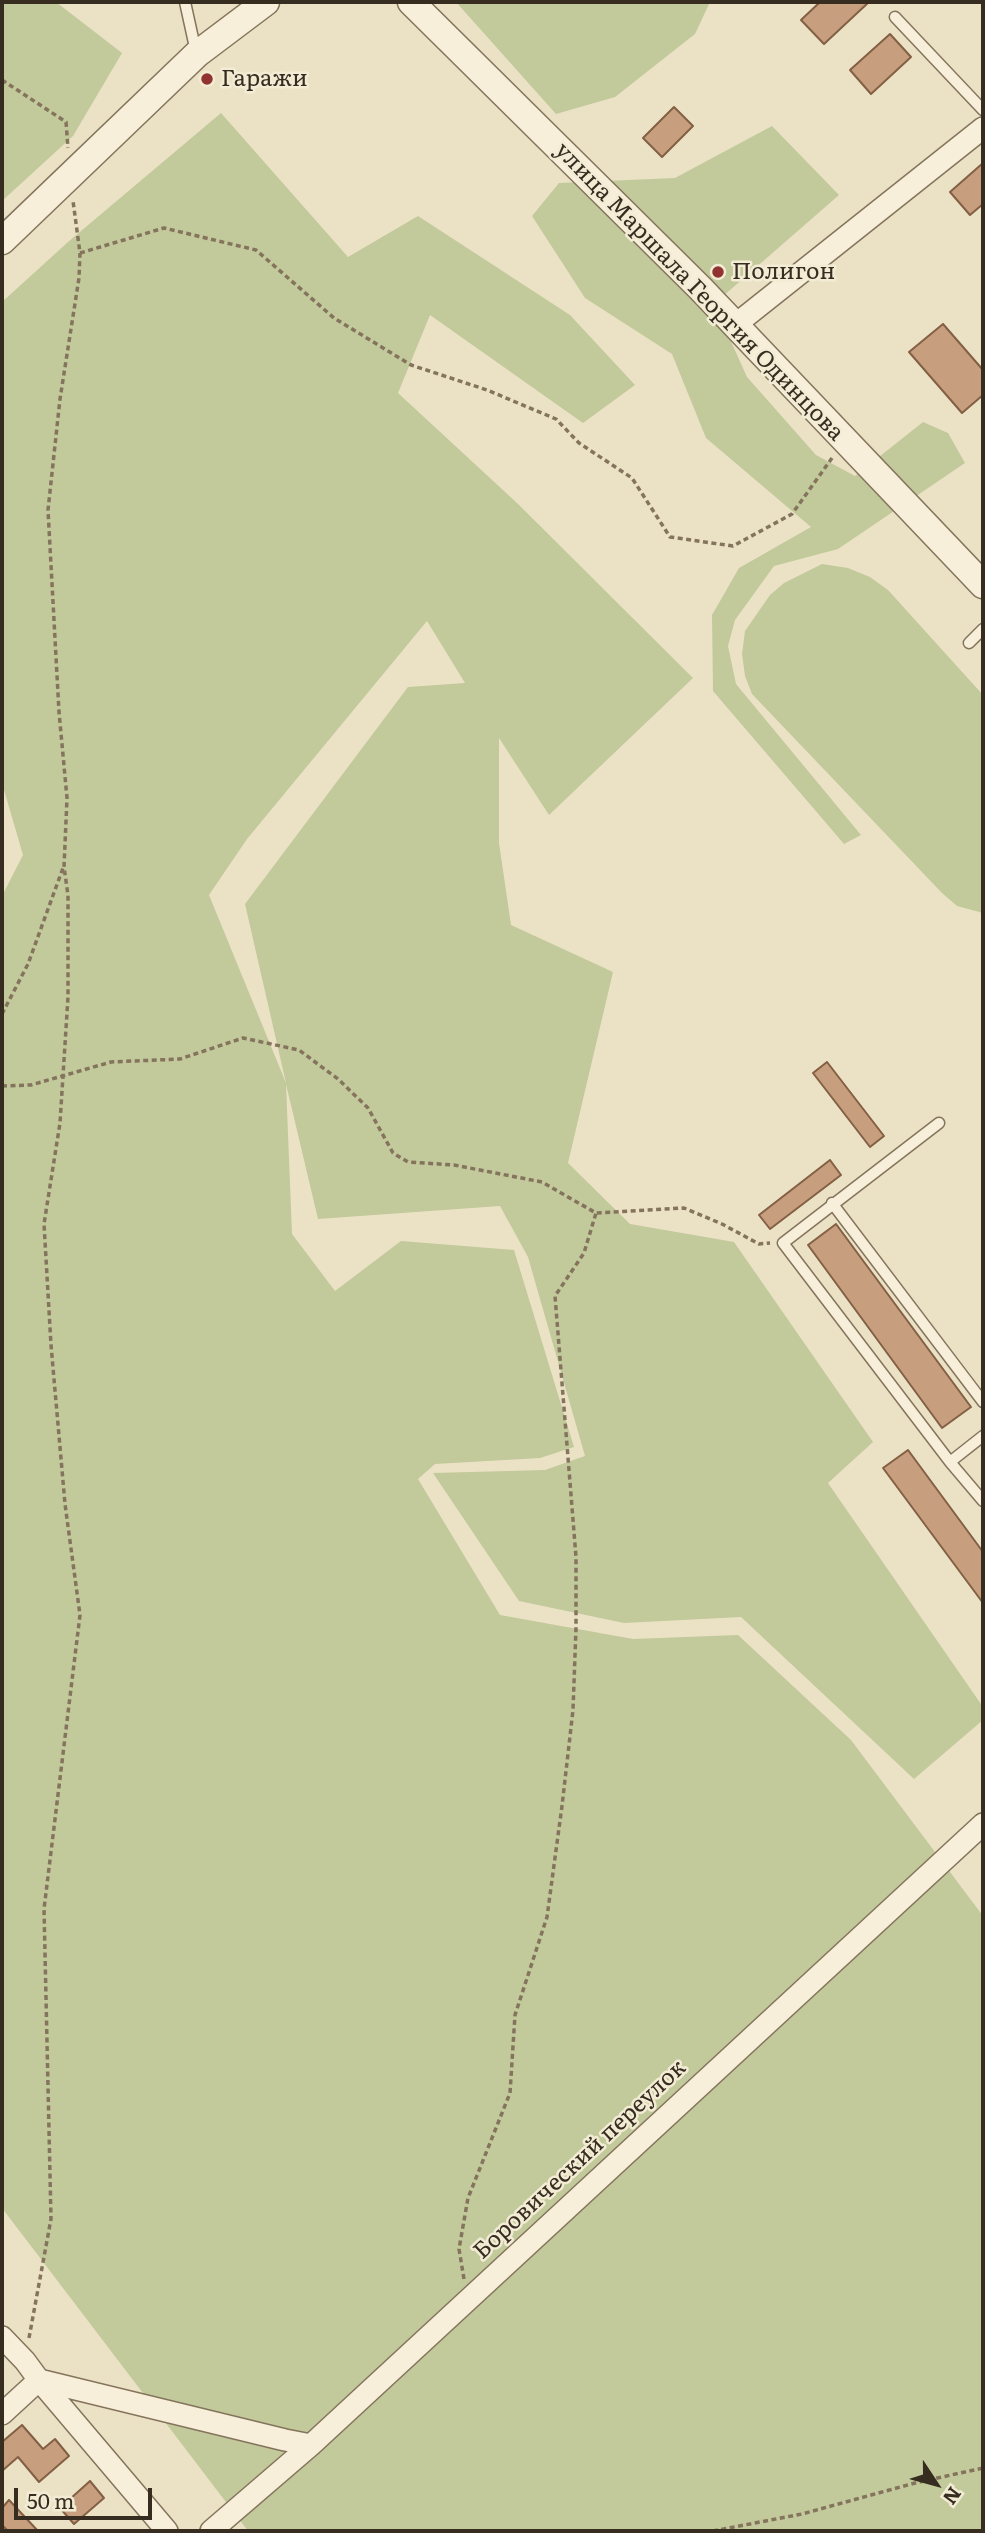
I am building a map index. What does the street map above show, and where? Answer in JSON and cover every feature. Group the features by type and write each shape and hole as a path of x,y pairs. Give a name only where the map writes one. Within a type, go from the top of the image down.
{"street":[{"path":"2,241 197,54 266,2"},
{"name":"улица Маршала Георгия Одинцова","path":"411,2 735,325 983,585"},
{"path":"735,325 983,128"},
{"name":"Боровический переулок","path":"211,2531 311,2445 983,1824"},
{"path":"2,2337 167,2531"},
{"path":"39,2380 311,2445"},
{"path":"2,2414 39,2380"}],"lane":[{"path":"185,2 197,54"},
{"path":"895,17 983,110"},
{"path":"969,643 983,629"},
{"path":"939,1123 783,1242 950,1462 983,1501"},
{"path":"832,1203 983,1402"},
{"path":"950,1462 983,1436"}],"path":[{"path":"25,2361 51,2219 44,1909 80,1615 60,1451 44,1224 60,1123 68,997 68,895 64,867 67,798 59,712 48,510 80,253 164,228 256,250 334,318 411,365 487,390 556,419 579,443 632,478 670,537 733,546 792,514 844,440"},
{"path":"2,1014 28,964 64,867"},
{"path":"2,1086 31,1085 111,1062 180,1059 243,1038 299,1050 338,1079 368,1108 393,1153 408,1161 454,1165 542,1182 596,1213 684,1209 722,1224 759,1244 783,1242"},
{"path":"467,2300 459,2249 468,2198 510,2093 515,2015 547,1917 562,1806 573,1710 576,1569 564,1384 555,1297 584,1253 596,1213"},
{"path":"713,2531 802,2514 915,2483 983,2468"}],"green space":[{"path":"2,2 56,2 122,53 73,136 2,201"},
{"path":"456,2 710,2 695,34 615,97 556,114"},
{"path":"221,113 348,257 418,216 570,315 635,385 583,423 430,315 398,393 517,503 693,678 549,815 499,738 499,843 511,925 613,972 568,1163 630,1224 734,1242 873,1442 828,1483 983,1707 983,1720 914,1779 741,1617 624,1623 519,1601 433,1473 545,1470 585,1456 528,1257 500,1206 318,1219 286,1084 292,1234 335,1291 401,1241 514,1250 574,1447 540,1458 435,1464 418,1479 500,1615 633,1639 738,1635 851,1740 983,1916 983,2531 248,2531 2,2208 2,896 23,855 2,783 2,302 68,242","holes":["427,621 465,683 408,687 245,904 286,1083 209,895 247,839"]},
{"path":"772,126 839,195 714,304 747,377 816,455 855,476 923,422 948,433 965,463 838,549 774,566 735,620 728,646 736,684 861,835 844,844 713,691 712,615 739,568 811,527 706,438 672,354 585,298 532,216 559,183 675,178"},
{"path":"822,564 848,568 870,577 888,590 983,695 983,913 957,906 942,893 752,694 745,676 742,654 745,631 770,595 784,583"}],"building":[{"path":"820,2 869,2 824,44 801,20"},
{"path":"890,34 911,57 871,94 850,70"},
{"path":"674,107 693,126 662,157 643,138"},
{"path":"983,163 983,204 970,215 950,192"},
{"path":"943,324 983,370 983,395 962,413 909,352"},
{"path":"827,1062 884,1136 870,1147 813,1073"},
{"path":"830,1160 841,1175 770,1229 759,1215"},
{"path":"836,1224 971,1407 942,1428 808,1245"},
{"path":"908,1450 983,1552 983,1603 883,1468"},
{"path":"22,2425 43,2449 55,2439 69,2456 39,2482 18,2457 2,2471 2,2442"},
{"path":"90,2481 104,2498 74,2524 60,2508"},
{"path":"9,2500 38,2531 8,2531 2,2525 2,2508"}],"place":[{"name":"Гаражи","path":"207,79"},
{"name":"Полигон","path":"718,272"}]}
